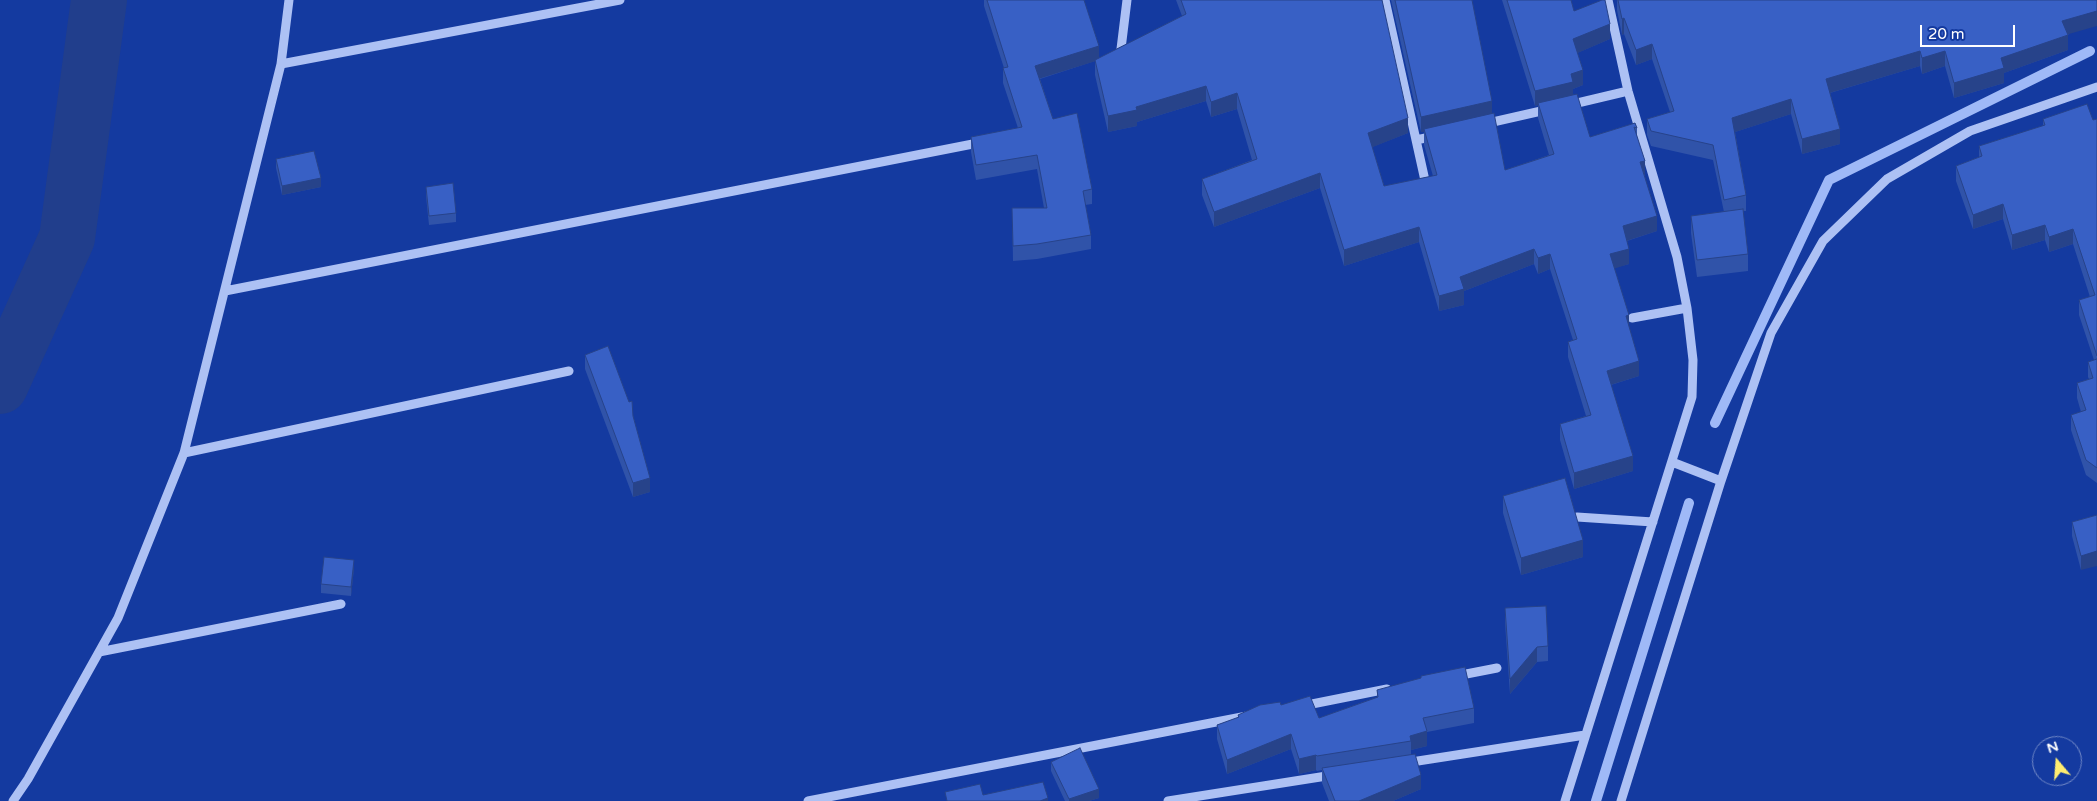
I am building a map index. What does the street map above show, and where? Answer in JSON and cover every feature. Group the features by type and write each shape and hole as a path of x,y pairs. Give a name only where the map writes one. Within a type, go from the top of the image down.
{"street":[{"path":"13,801 28,779 118,618 184,453 281,64 289,0"},
{"path":"281,64 620,0"},
{"path":"1120,57 1128,0"},
{"path":"1385,0 1426,186"},
{"path":"1565,801 1692,397 1692,360 1687,308 1677,257 1628,91 1608,0"},
{"path":"1621,801 1721,481 1771,333 1823,241 1887,179 1970,131 2097,87"},
{"path":"1474,127 1628,91"},
{"path":"1416,140 1445,134"},
{"path":"225,290 993,140"},
{"path":"1632,318 1687,308"},
{"path":"184,453 569,371"},
{"path":"1672,462 1721,481"},
{"path":"1576,517 1653,522"},
{"path":"99,652 341,604"},
{"path":"1448,678 1496,668"},
{"path":"1290,708 1398,687"},
{"path":"808,801 1261,714"},
{"path":"1391,766 1585,735"},
{"path":"1168,801 1343,773"}],"building":[{"path":"987,0 1084,0 1099,46 1035,66 1053,119 1077,113 1092,189 1083,191 1091,235 1013,246 1012,208 1047,208 1037,155 976,165 971,137 1022,127 1003,68 1008,67"},
{"path":"1181,0 1382,0 1408,118 1368,133 1384,186 1437,175 1424,129 1494,113 1505,170 1554,154 1538,103 1577,94 1590,137 1635,123 1637,128 1634,127 1645,161 1640,162 1657,216 1623,226 1629,249 1610,254 1629,315 1626,316 1639,361 1607,371 1633,456 1574,473 1560,424 1591,415 1568,342 1577,339 1550,254 1538,258 1534,249 1460,277 1464,289 1439,296 1419,227 1344,250 1320,173 1214,212 1202,179 1257,159 1237,93 1211,102 1206,86 1136,107 1137,110 1108,116 1095,60 1186,14"},
{"path":"1395,0 1472,0 1492,101 1421,117"},
{"path":"1507,0 1571,0 1574,11 1605,0 1610,24 1573,39 1583,70 1571,74 1573,82 1535,91"},
{"path":"1618,0 2097,0 2097,11 2062,21 2068,35 2001,58 2004,68 1954,83 1945,51 1922,58 1920,51 1826,79 1840,129 1802,139 1791,99 1732,118 1746,195 1724,200 1713,145 1651,131 1647,119 1674,111 1652,44 1636,50 1624,18 1622,19"},
{"path":"2087,104 2093,120 2097,119 2097,356 2079,300 2095,295 2073,229 2049,237 2045,225 2012,235 2003,204 1973,215 1956,166 1982,156 1979,146 2045,125 2043,119"},
{"path":"314,151 321,178 282,186 276,159"},
{"path":"453,183 456,213 429,216 426,187"},
{"path":"1743,209 1748,254 1697,260 1691,216"},
{"path":"608,346 629,402 632,401 633,416 650,478 633,483 585,355"},
{"path":"2097,359 2097,468 2086,460 2071,415 2086,410 2077,383 2093,378 2088,362"},
{"path":"1565,478 1583,540 1521,558 1503,496"},
{"path":"2097,515 2097,551 2081,556 2072,522"},
{"path":"324,557 354,560 351,587 321,584"},
{"path":"1546,606 1548,646 1537,647 1510,679 1505,608"},
{"path":"1465,667 1474,708 1423,718 1427,731 1410,736 1411,741 1299,759 1291,734 1227,760 1217,725 1239,717 1238,715 1260,705 1280,702 1281,705 1310,696 1319,718 1378,697 1377,690 1421,678 1421,676"},
{"path":"1080,748 1099,789 1069,799 1051,762"},
{"path":"1415,754 1421,775 1359,801 1335,801 1322,768"},
{"path":"1043,782 1048,798 1040,801 947,801 945,792 980,784 983,795"}],"waterway":[{"path":"0,386 67,238 99,0"},
{"path":"1715,423 1829,180 2090,51"},
{"path":"1596,801 1689,503"}]}
